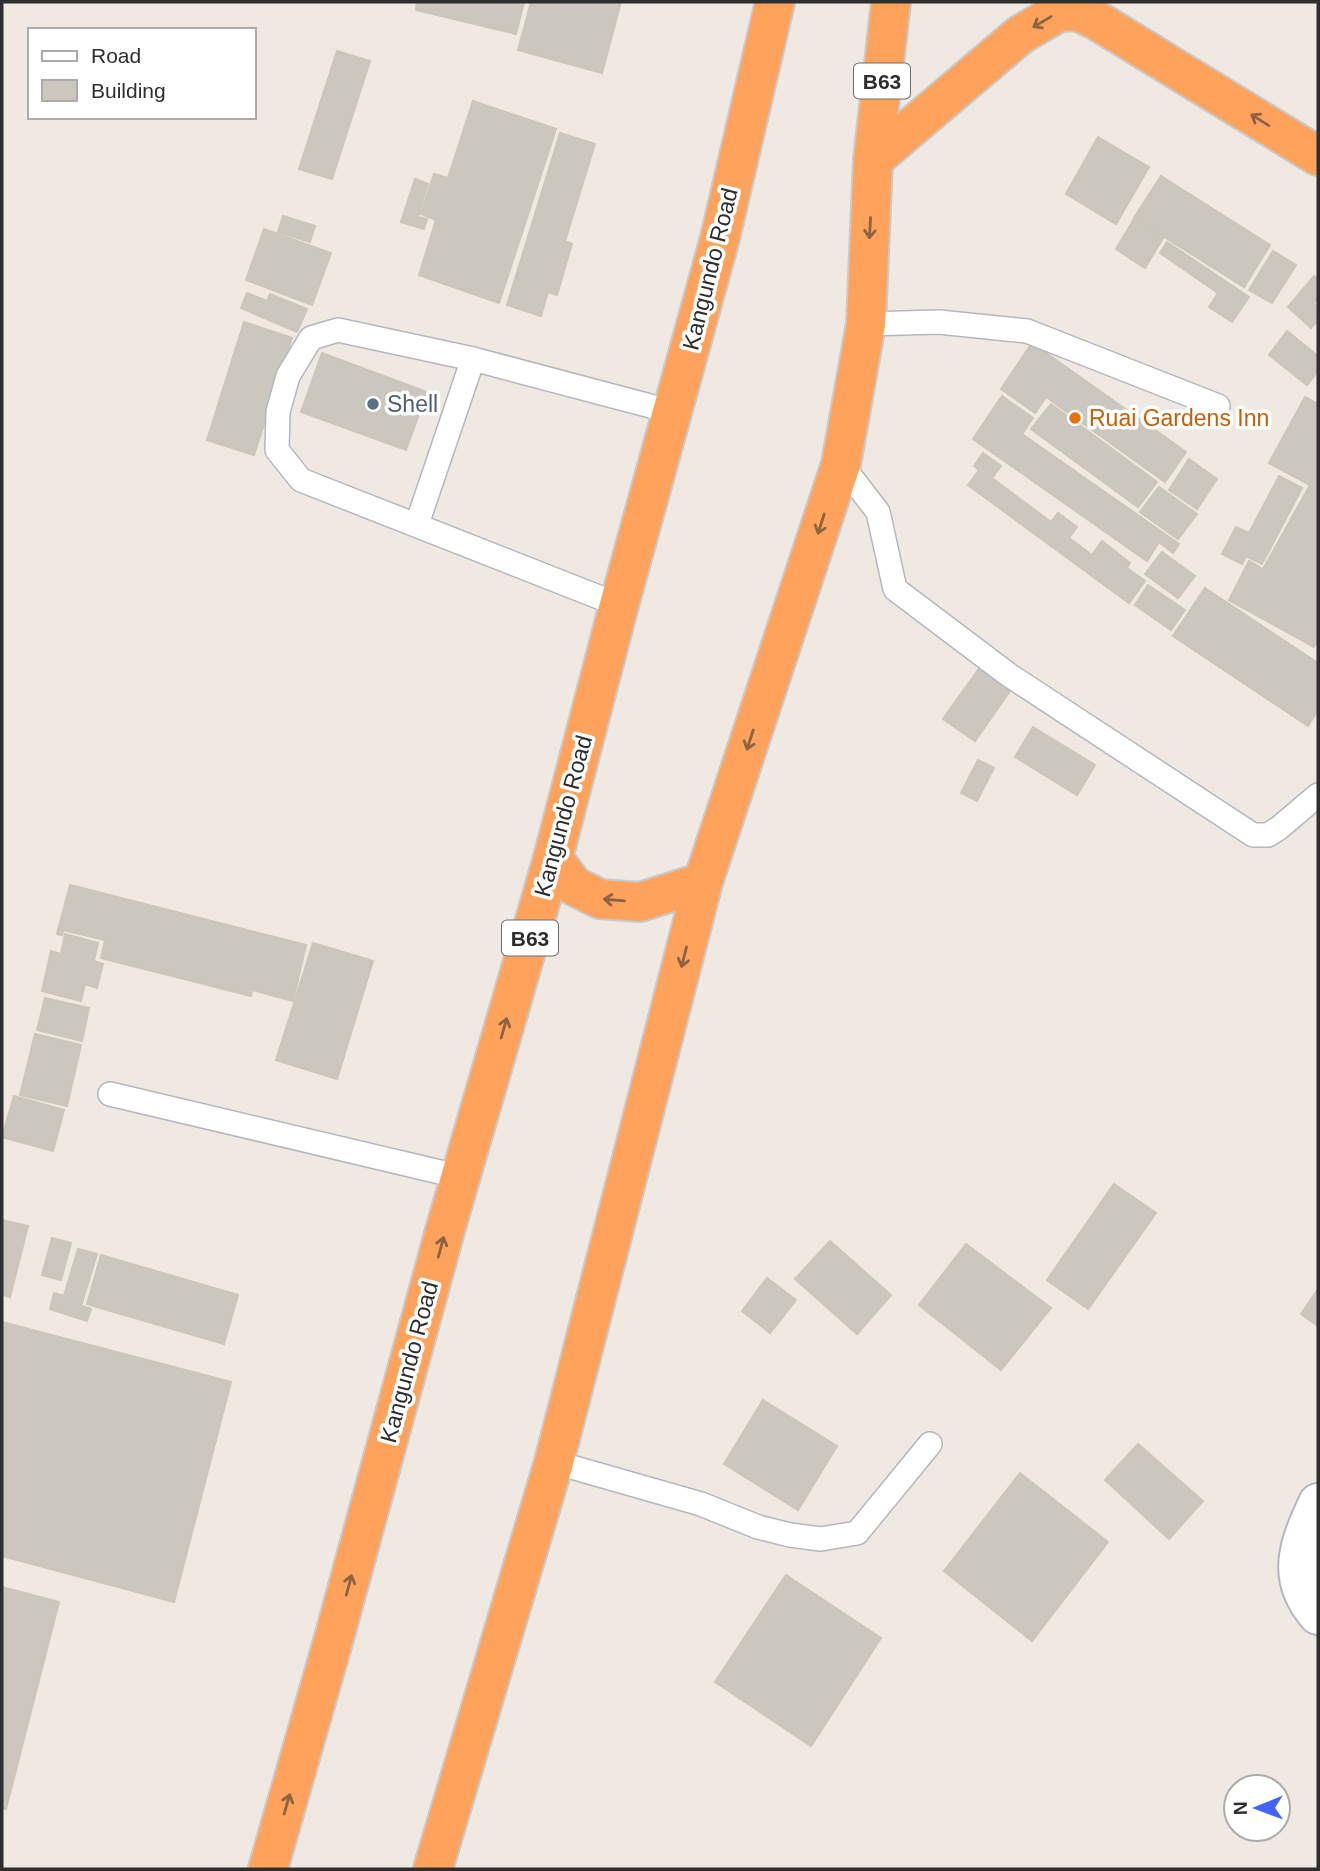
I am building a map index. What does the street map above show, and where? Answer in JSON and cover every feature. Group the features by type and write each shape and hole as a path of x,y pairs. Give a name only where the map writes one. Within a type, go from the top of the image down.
{"highway":[{"name":"Kangundo Road","path":"268,1869 553,858 720,238 775,2"},
{"name":"B63","path":"433,1869 554,1462 703,882 841,464 866,324 873,160 891,2"},
{"path":"873,160 1020,36 1059,12 1077,10 1318,156"},
{"path":"553,858 573,886 600,899 640,902 703,882"}],"street":[{"path":"1318,1503 1296,1563 1303,1592 1318,1615"}],"lane":[{"path":"866,324 939,323 1027,331 1218,406"},
{"path":"619,605 301,480 277,450 278,412 288,376 311,338 338,330 472,359 673,412"},
{"path":"417,524 472,359"},
{"path":"841,464 878,512 895,589 1009,675 1252,835 1268,835 1318,796"},
{"path":"110,1094 461,1177"},
{"path":"554,1462 701,1504 758,1527 821,1539 857,1533 930,1444"}],"building":[{"path":"417,2 524,2 516,34 416,10"},
{"path":"531,2 621,2 602,73 518,50"},
{"path":"337,51 370,61 332,179 299,169"},
{"path":"473,101 556,129 499,303 419,275 436,220 421,214 434,174 448,178"},
{"path":"560,133 595,144 565,241 572,244 557,295 548,292 541,316 507,305"},
{"path":"1098,137 1149,167 1116,224 1066,194"},
{"path":"1161,176 1270,245 1244,287 1134,218"},
{"path":"415,179 428,184 418,217 427,219 424,229 401,222"},
{"path":"283,216 315,226 310,242 278,232"},
{"path":"1134,219 1163,238 1145,268 1116,249"},
{"path":"264,229 331,253 312,305 246,280"},
{"path":"1167,242 1249,297 1232,322 1209,307 1218,293 1160,253"},
{"path":"1273,251 1296,265 1272,303 1249,290"},
{"path":"1314,276 1318,280 1318,298 1314,304 1318,308 1318,320 1311,328 1288,307"},
{"path":"247,293 267,301 270,294 307,309 297,332 241,308"},
{"path":"244,322 292,338 254,455 207,440"},
{"path":"1287,331 1318,356 1318,371 1307,385 1269,355"},
{"path":"1032,343 1186,452 1165,482 1046,397 1035,413 1001,389"},
{"path":"322,353 427,392 406,450 301,412"},
{"path":"1002,396 1033,418 1022,434 1179,544 1173,553 1159,542 1147,561 973,439"},
{"path":"1305,397 1318,404 1318,639 1314,647 1229,600 1249,561 1263,569 1310,485 1269,463"},
{"path":"1051,404 1157,482 1138,507 1031,429"},
{"path":"983,453 1001,466 992,478 1051,522 1058,513 1077,527 1069,538 1092,555 1102,541 1130,563 1127,568 1145,581 1129,603 968,485 979,470 974,466"},
{"path":"1189,459 1217,479 1197,509 1169,490"},
{"path":"1279,476 1302,488 1262,564 1246,556 1242,564 1222,554 1236,527 1249,533"},
{"path":"1159,487 1197,514 1178,539 1140,512"},
{"path":"1162,552 1195,576 1178,598 1145,574"},
{"path":"1148,585 1185,610 1171,630 1135,605"},
{"path":"1205,588 1318,663 1318,710 1308,726 1173,636"},
{"path":"981,666 1012,688 975,741 943,719"},
{"path":"1033,727 1095,765 1077,795 1015,757"},
{"path":"978,760 994,768 977,801 961,793"},
{"path":"70,885 306,945 293,1001 252,990 251,996 101,958 105,940 63,930 62,935 57,934"},
{"path":"65,934 98,943 94,961 103,964 97,988 85,984 81,1001 42,991 51,951 61,954"},
{"path":"313,943 373,961 337,1079 276,1060"},
{"path":"45,998 89,1008 82,1041 37,1030"},
{"path":"35,1034 81,1045 67,1106 20,1095"},
{"path":"14,1096 64,1110 53,1151 2,1137"},
{"path":"1114,1184 1156,1213 1088,1309 1047,1280"},
{"path":"2,1220 28,1226 10,1297 2,1295"},
{"path":"52,1238 71,1243 61,1280 42,1275"},
{"path":"830,1241 891,1295 857,1334 795,1279"},
{"path":"966,1244 1051,1308 1001,1370 919,1305"},
{"path":"78,1249 97,1254 81,1306 91,1309 87,1321 50,1309 54,1293 64,1296"},
{"path":"101,1255 238,1295 224,1344 87,1304"},
{"path":"767,1278 796,1300 770,1333 742,1311"},
{"path":"1318,1289 1318,1326 1301,1314"},
{"path":"2,1322 231,1382 174,1602 2,1556"},
{"path":"763,1400 837,1446 798,1510 724,1464"},
{"path":"1138,1444 1203,1501 1169,1539 1105,1480"},
{"path":"1020,1473 1108,1542 1032,1641 944,1571"},
{"path":"786,1575 881,1638 811,1746 715,1682"},
{"path":"2,1587 59,1602 6,1809 2,1808"}],"place":[{"name":"Shell","path":"373,404"},
{"name":"Ruai Gardens Inn","path":"1075,418"}]}
